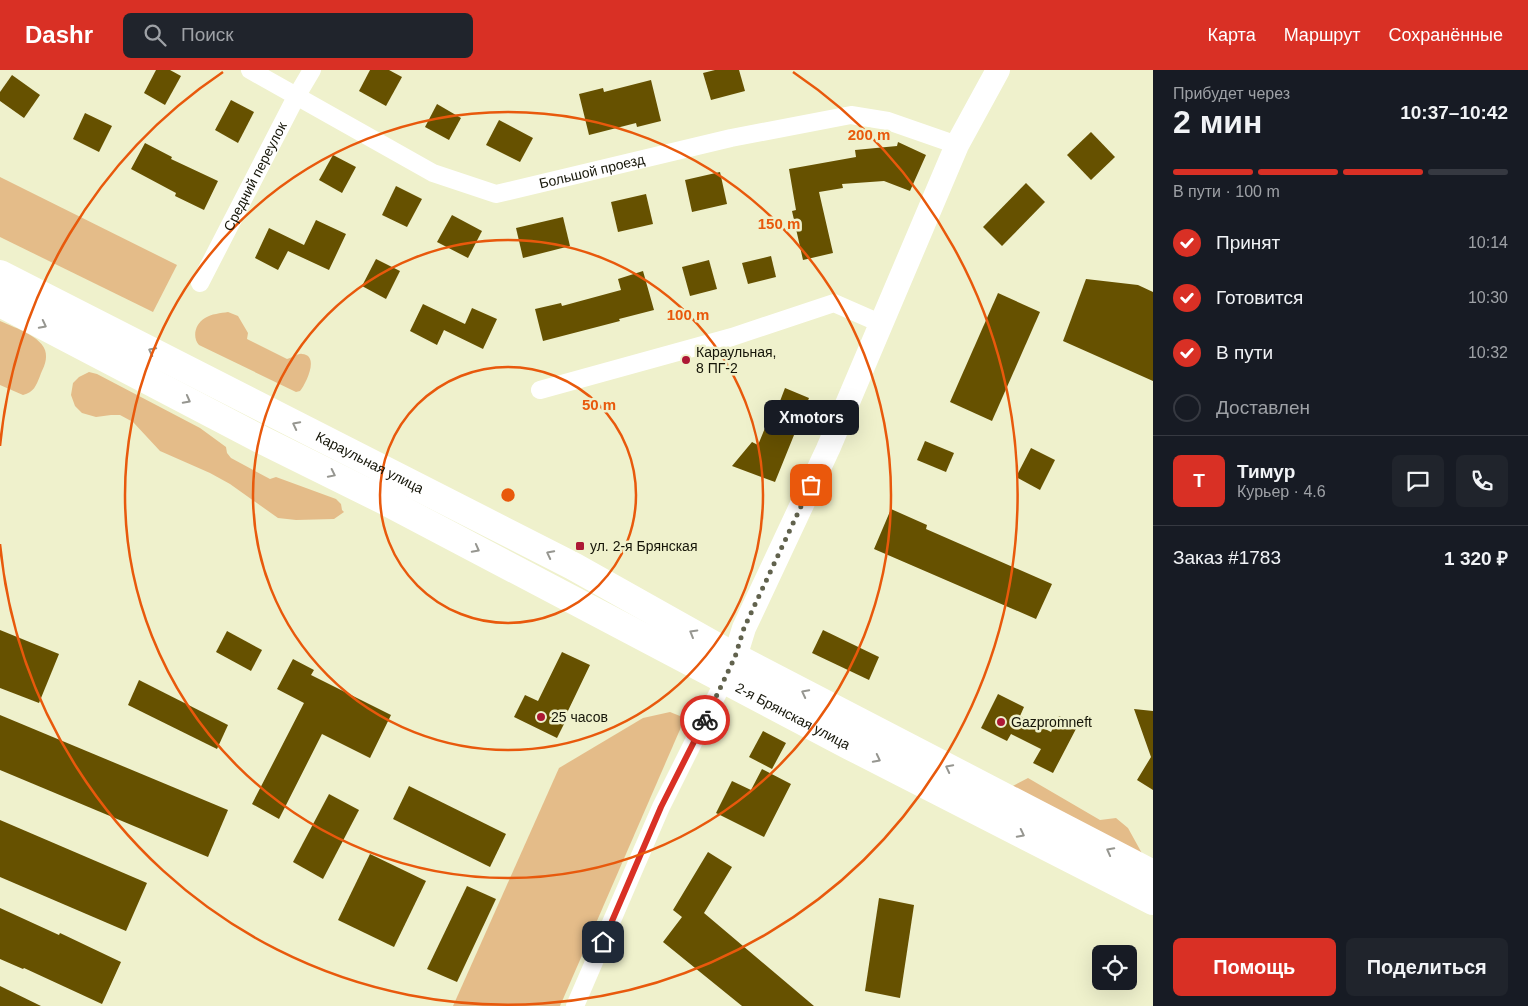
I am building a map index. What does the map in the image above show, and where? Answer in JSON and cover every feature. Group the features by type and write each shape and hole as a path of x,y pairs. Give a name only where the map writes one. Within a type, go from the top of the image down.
{"main road":[{"name":"Караульная улица","path":"0,274 573,566 730,668"},
{"name":"Караульная улица","path":"0,303 260,439 730,668"},
{"name":"2-я Брянская улица","path":"730,668 1153,874"},
{"name":"2-я Брянская улица","path":"730,668 1153,901"}],"street":[{"name":"Большой проезд","path":"250,70 433,173 496,194 731,138 851,115 888,120 956,145"},
{"name":"Средний переулок","path":"200,283 296,97 312,70"},
{"path":"730,668 744,628 828,449 956,145 998,70"},
{"path":"540,390 732,337 834,303 882,324"},
{"name":"2-я Брянская улица","path":"575,1006 661,807 730,668"}],"shaded area":[{"path":"0,177 177,265 153,312 0,237"},
{"path":"228,312 238,316 248,333 247,339 287,359 300,354 310,359 310,370 300,391 296,392 199,345 195,335 199,324 205,318"},
{"path":"0,321 29,334 42,344 45,350 45,362 37,383 27,394 23,395 0,385"},
{"path":"89,372 97,374 200,428 226,447 227,453 231,458 270,479 276,477 336,499 341,504 344,512 334,519 296,520 278,518 230,484 160,451 133,422 120,415 96,417 82,413 75,406 71,395 73,383 79,377"},
{"path":"670,712 685,718 560,1006 453,1006 559,768 643,718"},
{"path":"1028,778 1100,820 1116,818 1128,828 1144,857 1011,787"}],"building":[{"path":"156,70 170,70 181,76 165,105 144,93"},
{"path":"370,70 389,70 402,77 386,106 359,91"},
{"path":"715,70 739,70 745,91 711,100 703,73"},
{"path":"12,75 40,95 24,118 0,101 0,92"},
{"path":"651,80 661,121 637,127 636,123 589,135 579,94 603,88 604,92"},
{"path":"231,100 254,112 238,143 215,130"},
{"path":"437,104 461,118 449,140 425,127"},
{"path":"85,113 112,126 99,152 73,139"},
{"path":"499,120 533,138 520,162 486,145"},
{"path":"1091,132 1115,157 1091,180 1067,155"},
{"path":"898,142 926,155 910,191 884,181 842,184 843,188 819,192 833,253 803,260 792,211 796,210 789,169 856,157 855,150 897,146"},
{"path":"145,143 172,157 171,159 218,181 204,210 175,196 176,193 131,169"},
{"path":"333,155 356,167 342,193 319,180"},
{"path":"720,172 727,204 692,212 685,180"},
{"path":"1026,183 1045,202 1002,246 983,227"},
{"path":"396,186 422,199 407,227 382,215"},
{"path":"646,194 653,224 618,232 611,202"},
{"path":"452,215 482,231 468,258 437,242"},
{"path":"563,217 570,246 523,258 516,228"},
{"path":"316,220 346,234 329,270 288,251 278,270 255,258 269,228 304,245"},
{"path":"771,256 776,277 748,284 742,263"},
{"path":"376,259 400,271 386,299 362,286"},
{"path":"709,260 717,289 690,296 682,267"},
{"path":"643,271 654,310 543,341 535,309 561,303 562,306 621,290 618,279"},
{"path":"1086,279 1138,285 1153,292 1153,381 1063,341"},
{"path":"998,293 1040,312 992,421 950,402"},
{"path":"423,304 465,324 472,308 497,319 483,349 444,330 437,345 410,331"},
{"path":"785,388 809,398 775,482 732,466 752,442 758,445 765,428 769,430"},
{"path":"925,441 954,453 946,472 917,460"},
{"path":"1031,448 1055,460 1040,490 1016,477"},
{"path":"891,509 927,525 926,529 1052,584 1036,619 874,549"},
{"path":"0,630 59,654 39,703 0,688"},
{"path":"823,630 879,657 869,680 812,653"},
{"path":"227,631 262,650 251,671 216,652"},
{"path":"562,652 590,665 557,738 514,717 525,695 538,701"},
{"path":"293,659 314,670 311,675 391,715 370,758 322,734 279,819 252,804 304,703 277,689"},
{"path":"139,680 228,725 217,749 128,705"},
{"path":"998,694 1024,707 1020,716 1051,732 1059,716 1078,725 1053,773 1033,763 1041,749 1011,734 1007,741 981,728"},
{"path":"1134,709 1153,711 1153,790 1137,780 1151,757"},
{"path":"0,715 228,810 208,857 0,770"},
{"path":"763,731 786,743 772,769 749,757"},
{"path":"762,769 791,784 764,837 716,813 732,781 751,790"},
{"path":"409,786 506,834 490,867 393,819"},
{"path":"329,794 359,810 323,879 293,862"},
{"path":"0,820 147,883 126,931 0,877"},
{"path":"708,852 732,867 704,913 814,1006 742,1006 663,942 682,917 673,910"},
{"path":"370,854 426,881 394,947 338,920"},
{"path":"467,886 496,899 457,982 427,969"},
{"path":"879,898 914,905 900,998 865,991"},
{"path":"0,908 59,935 60,933 121,962 102,1004 0,959"},
{"path":"0,986 41,1006 0,1006"}],"way so far":[{"path":"705,720 735,657 744,628 811,485"}],"place":[{"name":"Караульная, 8 ПГ-2","path":"686,360"},
{"name":"Xmotors","path":"811,485"},
{"name":"ул. 2-я Брянская","path":"580,546"},
{"name":"25 часов","path":"541,717"},
{"name":"Gazpromneft","path":"1001,722"}],"route":[{"path":"603,942 661,807 705,720"}]}
